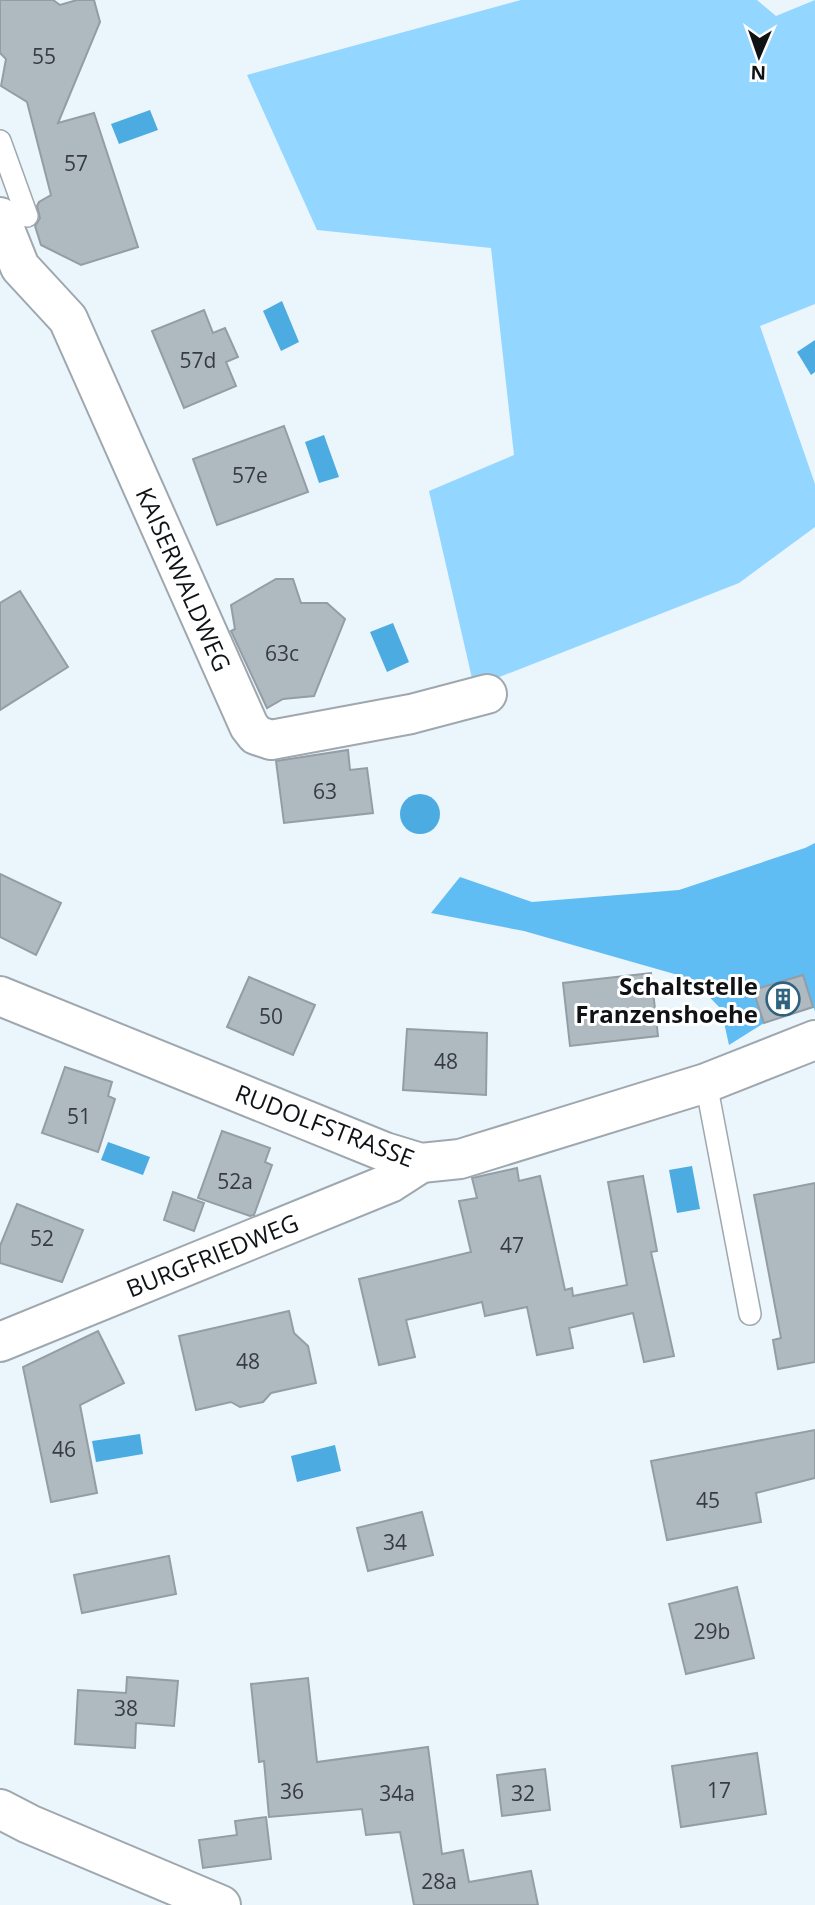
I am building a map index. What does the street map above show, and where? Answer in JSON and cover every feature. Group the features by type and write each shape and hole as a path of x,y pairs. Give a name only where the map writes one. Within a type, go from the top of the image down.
{"street":[{"name":"KAISERWALDWEG","path":"14,217 20,267 68,319 256,735 271,740 284,738 411,713 487,694"},
{"name":"RUDOLFSTRASSE","path":"0,996 385,1152 421,1163 460,1159 706,1083 815,1040"},
{"name":"BURGFRIEDWEG","path":"0,1342 390,1183 421,1163"},
{"path":"0,1809 29,1824 221,1905"}],"lane":[{"path":"0,141 14,217"},
{"path":"706,1083 750,1314"}],"shaded area":[{"path":"521,0 757,0 776,16 815,0 815,304 760,326 815,484 815,527 739,583 474,687 429,491 514,455 491,248 317,230 247,75"},
{"path":"150,110 158,130 119,144 111,124"},
{"path":"282,301 299,342 281,351 263,311"},
{"path":"815,340 815,372 811,375 797,352"},
{"path":"324,435 339,477 319,483 305,442"},
{"path":"393,623 409,662 387,672 370,632"},
{"path":"420,794 428,795 434,800 439,806 439,822 434,828 428,833 420,834 412,833 406,828 401,822 400,814 401,806 406,800 412,795"},
{"path":"815,843 815,1011 802,975 753,990 764,1023 729,1045 721,1009 692,979 524,931 431,913 460,877 532,902 679,890"},
{"path":"108,1142 150,1157 143,1175 101,1160"},
{"path":"692,1166 700,1209 677,1213 669,1170"},
{"path":"140,1434 143,1454 96,1462 92,1441"},
{"path":"335,1445 341,1471 297,1482 291,1456"}],"building":[{"path":"0,0 53,0 60,5 77,0 94,0 100,22 58,123 94,113 138,247 81,265 41,245 35,226 40,218 37,206 51,195 27,102 1,86 6,59 0,53"},
{"path":"204,310 213,333 225,328 238,357 226,362 236,386 184,408 152,331"},
{"path":"284,426 308,492 217,525 193,459"},
{"path":"276,579 293,579 301,603 327,603 345,619 314,696 283,699 267,708 231,631 235,629 231,605"},
{"path":"20,591 68,667 0,710 0,603"},
{"path":"348,750 350,770 367,768 373,813 284,823 276,761"},
{"path":"0,874 61,903 36,955 0,937"},
{"path":"651,973 658,1036 570,1046 563,983"},
{"name":"Schaltstelle Franzenshoehe","path":"803,975 813,1007 764,1023 753,990"},
{"path":"249,977 315,1005 293,1055 227,1027"},
{"path":"407,1029 487,1033 486,1095 403,1090"},
{"path":"65,1067 112,1082 108,1096 115,1099 98,1152 42,1133"},
{"path":"222,1131 270,1148 265,1162 272,1165 254,1215 250,1216 198,1198"},
{"path":"517,1168 519,1181 540,1176 565,1290 572,1288 573,1296 627,1285 608,1182 643,1176 657,1251 651,1252 674,1356 644,1362 633,1313 569,1328 573,1348 537,1355 527,1307 485,1316 482,1302 406,1320 415,1357 379,1365 359,1279 471,1252 459,1201 477,1198 472,1178"},
{"path":"815,1183 815,1362 778,1369 773,1340 781,1338 754,1195"},
{"path":"173,1192 204,1203 194,1231 164,1220"},
{"path":"17,1204 83,1230 62,1282 0,1263 0,1246"},
{"path":"289,1311 294,1333 308,1346 316,1383 271,1393 263,1402 240,1407 231,1402 196,1410 179,1336"},
{"path":"98,1331 124,1383 80,1405 97,1493 51,1502 23,1367"},
{"path":"815,1430 815,1478 756,1493 761,1522 667,1540 651,1461"},
{"path":"422,1512 433,1555 368,1571 357,1528"},
{"path":"169,1556 176,1594 82,1613 74,1575"},
{"path":"737,1587 754,1658 686,1674 669,1604"},
{"path":"127,1677 178,1681 174,1726 136,1723 135,1748 75,1744 78,1690 126,1693"},
{"path":"308,1678 317,1762 428,1747 442,1854 463,1850 469,1882 531,1871 538,1905 414,1905 400,1832 366,1835 362,1809 269,1817 264,1761 259,1762 251,1684"},
{"path":"757,1753 766,1814 681,1827 672,1766"},
{"path":"545,1769 550,1810 502,1816 497,1775"},
{"path":"266,1817 271,1859 203,1868 199,1840 237,1835 235,1821"}],"place":[{"name":"Schaltstelle Franzenshoehe","path":"783,999"}]}
